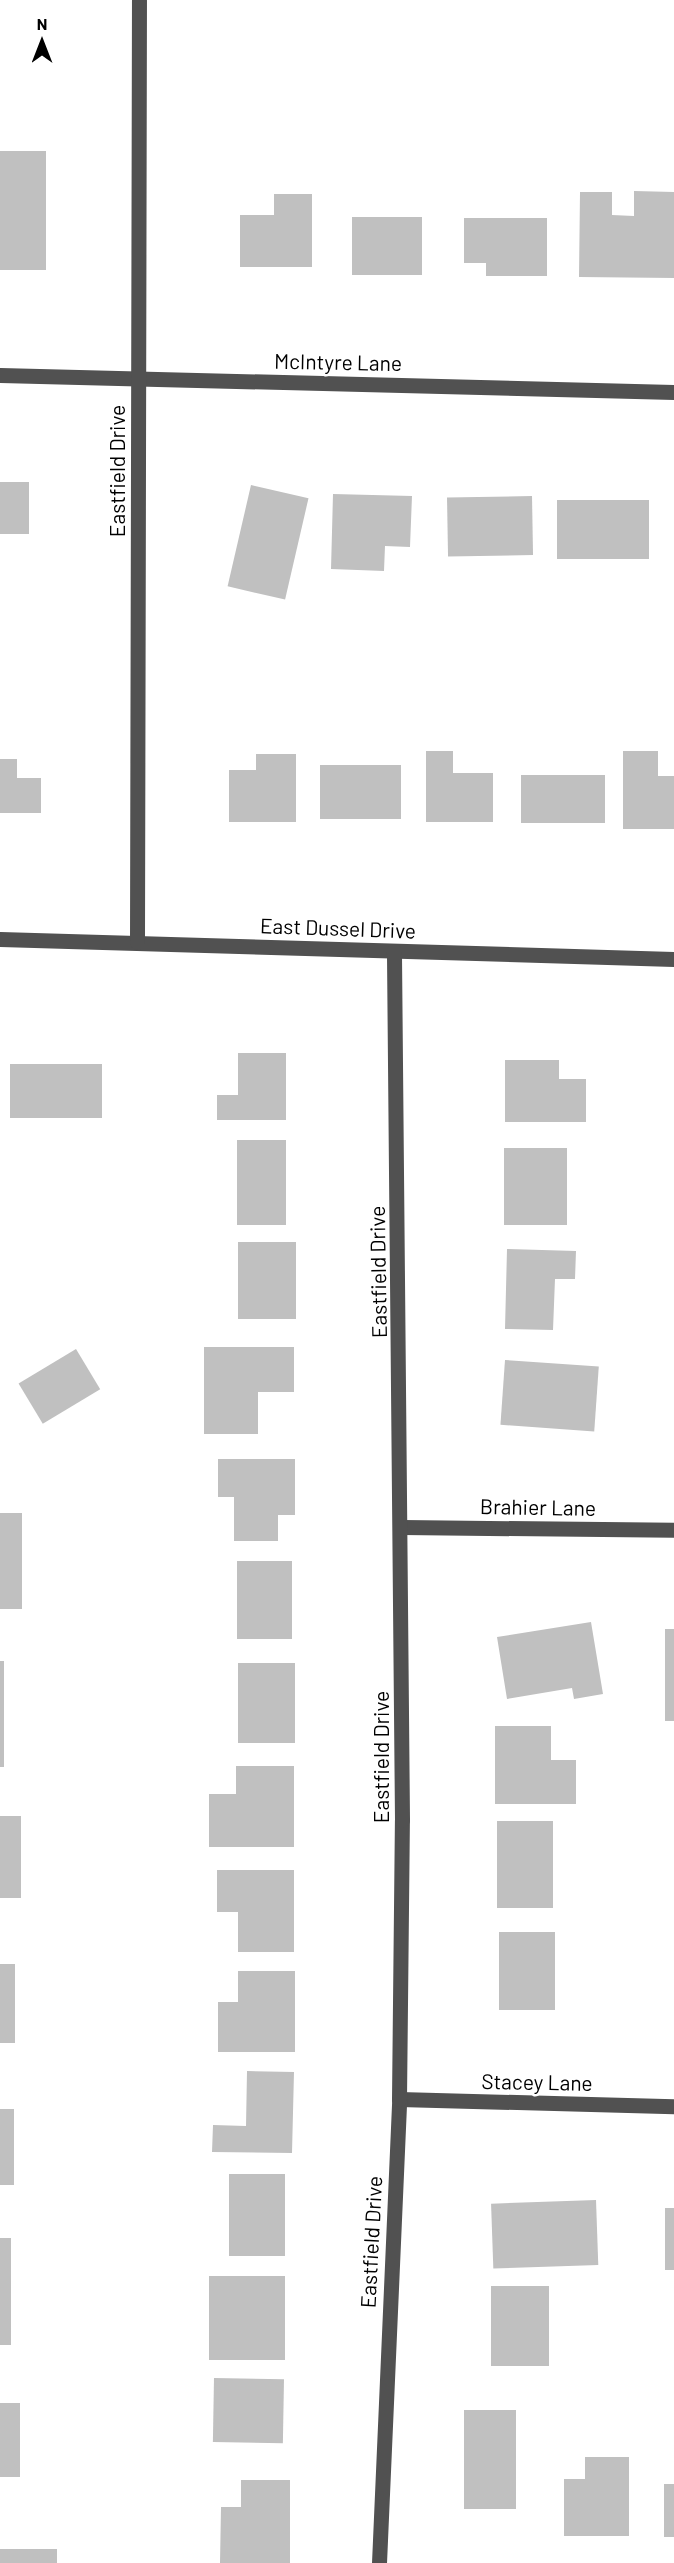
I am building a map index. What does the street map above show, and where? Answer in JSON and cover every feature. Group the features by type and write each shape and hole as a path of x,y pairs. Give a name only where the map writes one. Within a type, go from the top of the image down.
{"street":[{"name":"Eastfield Drive","path":"137,942 139,0"},
{"name":"McIntyre Lane","path":"0,375 674,392"},
{"name":"East Dussel Drive","path":"0,939 674,959"},
{"name":"Eastfield Drive","path":"379,2563 399,2099 402,1527 394,951"},
{"name":"Brahier Lane","path":"402,1527 674,1530"},
{"name":"Stacey Lane","path":"399,2099 674,2106"}],"building":[{"path":"0,151 46,151 46,270 0,270"},
{"path":"634,191 674,192 674,278 579,277 580,192 612,192 612,215 634,216"},
{"path":"274,194 312,194 312,267 240,267 240,215 274,215"},
{"path":"352,217 422,217 422,275 352,275"},
{"path":"464,218 547,218 547,276 486,276 486,263 464,263"},
{"path":"0,482 29,482 29,534 0,534"},
{"path":"251,485 308,498 285,600 228,586"},
{"path":"333,494 412,496 410,547 385,546 384,571 331,569"},
{"path":"532,496 533,555 448,556 447,497"},
{"path":"557,500 649,500 649,559 557,559"},
{"path":"426,751 453,751 453,773 493,773 493,822 426,822"},
{"path":"623,751 658,751 658,776 674,776 674,829 623,829"},
{"path":"256,754 296,754 296,822 229,822 229,770 256,770"},
{"path":"0,759 17,759 17,778 41,778 41,813 0,813"},
{"path":"320,765 401,765 401,819 320,819"},
{"path":"521,775 605,775 605,823 521,823"},
{"path":"238,1053 286,1053 286,1120 217,1120 217,1095 238,1095"},
{"path":"505,1060 559,1060 559,1079 586,1079 586,1122 505,1122"},
{"path":"10,1064 102,1064 102,1118 10,1118"},
{"path":"237,1140 286,1140 286,1225 237,1225"},
{"path":"504,1148 567,1148 567,1225 504,1225"},
{"path":"238,1242 296,1242 296,1319 238,1319"},
{"path":"507,1249 576,1251 575,1279 555,1279 553,1330 505,1329"},
{"path":"204,1347 294,1347 294,1392 258,1392 258,1434 204,1434"},
{"path":"76,1349 100,1389 43,1424 19,1384"},
{"path":"505,1360 599,1367 594,1431 500,1425"},
{"path":"218,1459 295,1459 295,1515 278,1515 278,1541 234,1541 234,1497 218,1497"},
{"path":"0,1513 22,1513 22,1609 0,1609"},
{"path":"237,1561 292,1561 292,1639 237,1639"},
{"path":"591,1622 603,1694 574,1699 572,1688 507,1699 497,1637"},
{"path":"665,1629 674,1629 674,1721 665,1721"},
{"path":"0,1661 4,1661 4,1767 0,1767"},
{"path":"238,1663 295,1663 295,1743 238,1743"},
{"path":"495,1726 551,1726 551,1760 576,1760 576,1804 495,1804"},
{"path":"236,1766 294,1766 294,1847 209,1847 209,1794 236,1794"},
{"path":"0,1816 21,1816 21,1898 0,1898"},
{"path":"497,1821 553,1821 553,1908 497,1908"},
{"path":"217,1870 294,1870 294,1952 238,1952 238,1912 217,1912"},
{"path":"499,1932 555,1932 555,2010 499,2010"},
{"path":"0,1964 15,1964 15,2043 0,2043"},
{"path":"238,1971 295,1971 295,2052 218,2052 218,2002 238,2002"},
{"path":"247,2071 294,2072 292,2153 212,2152 213,2125 246,2126"},
{"path":"0,2109 14,2109 14,2185 0,2185"},
{"path":"229,2174 285,2174 285,2256 229,2256"},
{"path":"596,2200 598,2265 493,2269 491,2204"},
{"path":"665,2208 674,2208 674,2270 665,2270"},
{"path":"0,2238 11,2238 11,2345 0,2345"},
{"path":"209,2276 285,2276 285,2360 209,2360"},
{"path":"491,2286 549,2286 549,2366 491,2366"},
{"path":"214,2378 284,2379 283,2443 213,2442"},
{"path":"0,2403 20,2403 20,2477 0,2477"},
{"path":"464,2410 516,2410 516,2509 464,2509"},
{"path":"585,2457 629,2457 629,2536 564,2536 564,2479 585,2479"},
{"path":"241,2480 290,2480 290,2563 220,2563 221,2507 241,2507"},
{"path":"664,2484 674,2484 674,2537 664,2537"},
{"path":"0,2549 57,2549 57,2563 0,2563"}]}
